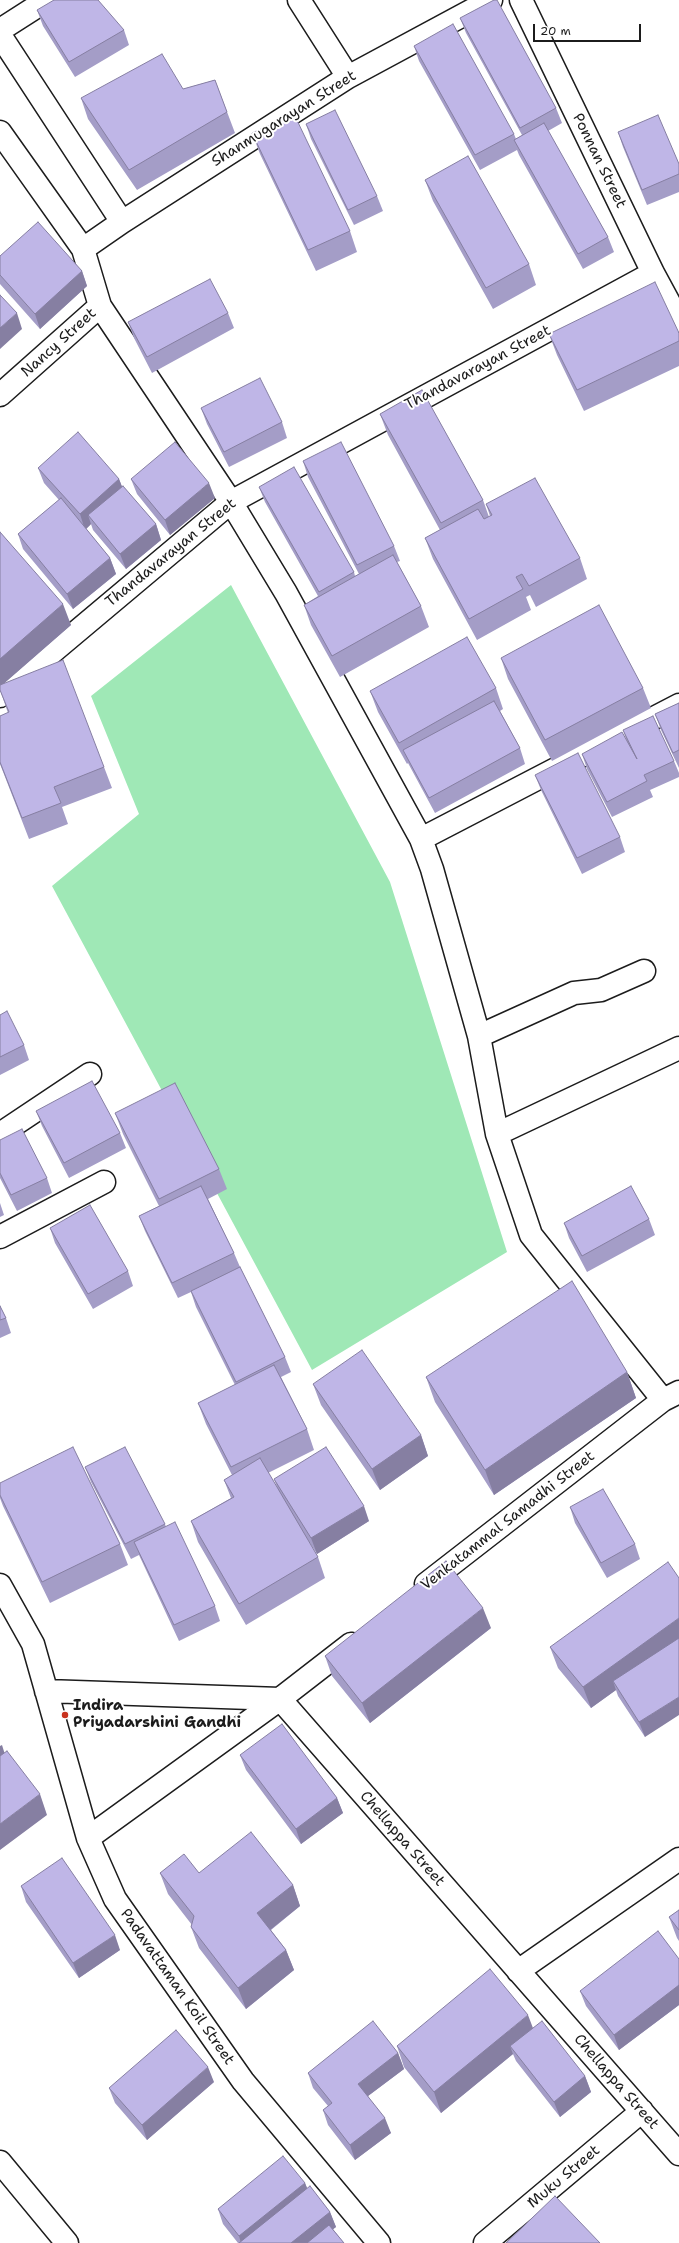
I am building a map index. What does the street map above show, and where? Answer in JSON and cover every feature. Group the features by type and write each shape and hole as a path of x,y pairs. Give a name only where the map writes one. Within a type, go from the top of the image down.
{"street":[{"path":"0,30 47,0"},
{"path":"299,0 348,77"},
{"name":"Shanmugarayan Street","path":"83,249 122,222 348,77 492,0"},
{"name":"Ponnan Street","path":"521,0 653,273 679,320"},
{"path":"0,35 122,222"},
{"path":"0,132 83,249 100,306 231,502 286,593 420,839 432,869 479,1036 496,1134 531,1235 671,1396"},
{"name":"Thandavarayan Street","path":"0,696 231,502 653,273"},
{"name":"Nancy Street","path":"0,395 100,306"},
{"path":"420,839 679,705"},
{"path":"479,1036 574,993 601,990 644,971"},
{"path":"496,1134 679,1048"},
{"path":"0,1134 90,1074"},
{"path":"0,1237 104,1182"},
{"name":"Venkatammal Samadhi Street","path":"412,1596 671,1396"},
{"name":"Padavattaman Koil Street","path":"2,1597 22,1622 33,1644 88,1838 115,1899 244,2081 379,2243"},
{"path":"88,1838 280,1699 368,1630"},
{"path":"46,1691 280,1699"},
{"name":"Chellappa Street","path":"280,1699 679,2154"},
{"path":"518,1971 679,1859"},
{"name":"Muku Street","path":"485,2243 642,2111"},
{"path":"0,2162 67,2243"}],"green space":[{"path":"231,585 390,882 507,1252 312,1370 52,886 139,814 91,696"}],"building":[{"path":"54,0 98,0 124,30 69,62 37,10"},
{"path":"494,0 497,0 556,108 520,128 460,18"},
{"path":"453,24 514,134 475,155 414,46"},
{"path":"162,54 183,89 215,80 227,112 129,170 81,98"},
{"path":"335,110 377,196 348,210 306,124"},
{"path":"294,114 350,231 308,250 252,133"},
{"path":"658,115 679,164 679,174 642,190 618,132"},
{"path":"544,123 608,237 578,254 514,140"},
{"path":"468,156 529,264 486,288 425,180"},
{"path":"38,222 82,271 35,314 0,275 0,256"},
{"path":"210,279 228,313 147,357 128,322"},
{"path":"655,282 679,333 679,341 577,390 549,334"},
{"path":"0,295 17,313 0,328"},
{"path":"260,378 282,422 224,452 201,408"},
{"path":"422,390 483,500 441,523 380,414"},
{"path":"78,432 119,479 80,514 38,468"},
{"path":"175,442 209,483 165,520 131,479"},
{"path":"341,442 394,546 357,565 303,461"},
{"path":"294,467 354,572 319,592 259,487"},
{"path":"535,478 580,558 529,586 522,574 516,577 523,589 469,619 425,538 478,509 484,519 492,515 486,504"},
{"path":"123,486 156,524 120,554 88,515"},
{"path":"61,498 110,558 67,594 18,534"},
{"path":"0,532 63,604 0,659"},
{"path":"393,555 421,606 332,656 304,605"},
{"path":"599,605 643,688 545,740 501,658"},
{"path":"467,637 496,688 399,743 370,691"},
{"path":"63,660 104,767 54,787 61,803 22,818 0,762 0,716 9,712 0,690 0,685"},
{"path":"494,701 520,748 429,798 403,750"},
{"path":"679,703 679,750 673,753 655,714"},
{"path":"653,716 674,761 644,775 647,781 607,802 582,754 622,732 637,759 623,730"},
{"path":"578,753 620,837 577,858 535,775"},
{"path":"7,1011 24,1045 0,1057 0,1015"},
{"path":"92,1081 120,1133 64,1163 36,1111"},
{"path":"175,1083 219,1169 159,1199 115,1113"},
{"path":"22,1129 47,1178 11,1195 0,1173 0,1140"},
{"path":"201,1186 234,1253 172,1283 139,1216"},
{"path":"631,1186 649,1219 582,1256 564,1223"},
{"path":"90,1205 128,1271 88,1294 50,1228"},
{"path":"240,1267 285,1357 236,1382 191,1291"},
{"path":"572,1281 627,1372 485,1470 426,1377"},
{"path":"0,1306 6,1318 0,1320"},
{"path":"362,1350 421,1435 372,1469 313,1384"},
{"path":"274,1365 307,1429 231,1467 198,1403"},
{"path":"73,1447 120,1544 42,1582 0,1495 0,1483"},
{"path":"125,1447 165,1524 125,1544 85,1467"},
{"path":"326,1447 364,1506 311,1538 274,1479"},
{"path":"260,1458 318,1557 239,1604 191,1521 234,1497 224,1480"},
{"path":"603,1489 635,1544 601,1563 570,1507"},
{"path":"175,1522 215,1606 174,1625 134,1542"},
{"path":"446,1561 483,1608 362,1703 325,1656"},
{"path":"668,1562 679,1578 679,1618 583,1687 550,1647"},
{"path":"679,1638 679,1697 639,1722 613,1681"},
{"path":"282,1724 337,1798 296,1829 240,1755"},
{"path":"7,1751 40,1794 0,1824 0,1756"},
{"path":"251,1832 293,1885 257,1913 286,1950 238,1988 191,1927 194,1916 160,1873 184,1854 199,1873"},
{"path":"62,1858 115,1935 73,1963 21,1886"},
{"path":"679,1910 679,1930 669,1917"},
{"path":"658,1931 679,1959 679,1985 614,2035 580,1991"},
{"path":"490,1969 528,2015 434,2092 397,2046"},
{"path":"373,2021 398,2053 358,2084 385,2118 350,2145 323,2110 332,2103 308,2073"},
{"path":"542,2021 585,2076 554,2102 510,2046"},
{"path":"176,2030 208,2067 142,2125 109,2088"},
{"path":"283,2156 305,2183 239,2236 218,2209"},
{"path":"310,2186 330,2212 291,2243 239,2243"},
{"path":"555,2196 600,2243 506,2243"},
{"path":"329,2225 344,2243 307,2243"}],"place":[{"name":"Indira Priyadarshini Gandhi","path":"65,1715"}]}
